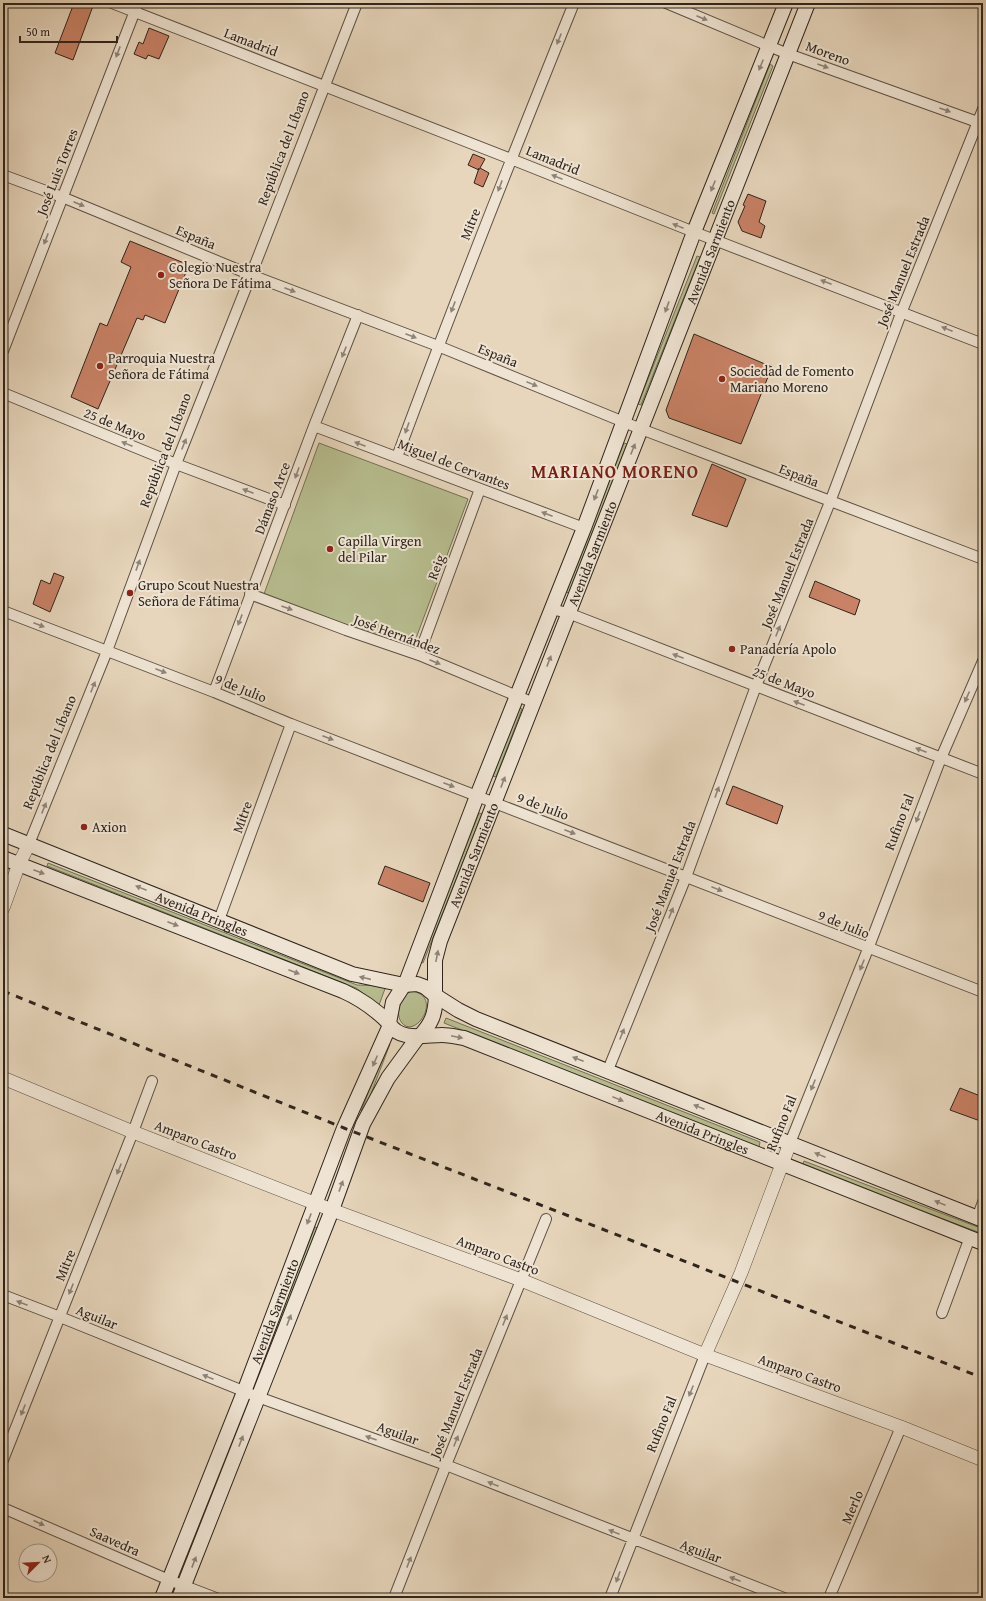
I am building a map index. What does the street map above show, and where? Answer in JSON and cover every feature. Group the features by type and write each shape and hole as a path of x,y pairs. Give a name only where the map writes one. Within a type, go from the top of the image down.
{"main road":[{"name":"Avenida Sarmiento","path":"404,985 477,796 584,528 694,232 786,3"},
{"name":"Avenida Sarmiento","path":"435,995 435,960 440,941 808,3"},
{"name":"Avenida Pringles","path":"3,834 352,974 404,985"},
{"name":"Avenida Pringles","path":"3,858 343,991 374,1008 390,1024"},
{"path":"416,984 425,987 435,995 433,1017 428,1026 418,1037 408,1036 397,1031 390,1024 393,1002 404,985 416,984"},
{"name":"Avenida Pringles","path":"435,995 458,1010 476,1018 980,1219"},
{"name":"Avenida Sarmiento","path":"162,1598 244,1392 344,1128 390,1024"},
{"name":"Avenida Pringles","path":"418,1037 441,1035 464,1038 976,1240"},
{"name":"Avenida Sarmiento","path":"182,1592 332,1210 363,1124 388,1078 418,1037"}],"street":[{"name":"Lamadrid","path":"112,3 136,7 324,86 983,344"},
{"name":"República del Líbano","path":"3,908 19,864 30,844 107,651 176,464 357,3"},
{"name":"Mitre","path":"397,458 510,158 574,3"},
{"name":"Moreno","path":"666,3 788,54 980,123"},
{"name":"José Luis Torres","path":"3,351 136,7"},
{"name":"José Manuel Estrada","path":"608,1070 686,877 756,686 830,502 902,311 980,123 983,109"},
{"name":"España","path":"3,175 62,197 251,275 438,346 641,429 983,559"},
{"name":"Dámaso Arce","path":"214,692 314,426 358,315"},
{"name":"25 de Mayo","path":"3,393 176,464 285,505"},
{"name":"Miguel de Cervantes","path":"314,426 584,528"},
{"name":"Reig","path":"419,655 480,489"},
{"name":"José Hernández","path":"250,594 346,630 419,655 534,703"},
{"name":"25 de Mayo","path":"551,610 568,613 983,774"},
{"name":"9 de Julio","path":"3,611 214,692 291,724 495,802 868,949 983,992"},
{"name":"Rufino Fal","path":"610,1598 705,1355 742,1273 781,1164 868,949 941,758 983,661"},
{"name":"Mitre","path":"219,920 291,724"},
{"name":"Amparo Castro","path":"3,1078 133,1132 332,1210 521,1280 705,1355 901,1427 983,1460"},
{"name":"Mitre","path":"3,1460 152,1081"},
{"path":"980,1219 983,1202"},
{"name":"José Manuel Estrada","path":"394,1598 446,1465 546,1219"},
{"path":"942,1313 976,1240"},
{"name":"Aguilar","path":"3,1295 244,1392 446,1465 784,1598"},
{"name":"Merlo","path":"829,1598 901,1427"},
{"name":"Saavedra","path":"3,1508 169,1580 182,1592 216,1598"}],"green space":[{"path":"770,64 773,66 714,214 712,213"},
{"path":"697,256 700,257 641,405 638,404"},
{"path":"319,443 468,499 412,649 264,594"},
{"path":"624,443 627,444 569,593 566,592"},
{"path":"519,708 522,709 496,777 493,776"},
{"path":"479,813 482,814 423,963 421,962"},
{"path":"48,863 357,985 386,986 379,1005 356,988 47,866"},
{"path":"411,991 421,994 425,1000 426,1007 424,1015 420,1021 414,1026 408,1027 402,1023 399,1010 404,997"},
{"path":"446,1018 760,1142 759,1147 444,1023"},
{"path":"388,1043 390,1044 364,1112 361,1111"},
{"path":"804,1161 983,1229 983,1234 802,1166"},
{"path":"315,1227 318,1228 259,1377 256,1376"},
{"path":"243,1412 245,1413 187,1563 184,1561"}],"building":[{"path":"74,3 84,3 93,6 73,60 55,53"},
{"path":"149,28 169,36 159,59 148,55 146,59 134,54 139,42 143,44"},
{"path":"473,154 485,159 480,168 489,173 483,187 474,183 478,170 468,165"},
{"path":"748,194 766,201 759,222 765,226 761,238 742,231 738,222 745,206 743,205"},
{"path":"130,241 189,265 165,323 145,315 143,320 137,318 98,409 71,397 100,323 107,326 131,267 121,262"},
{"name":"Sociedad de Fomento Mariano Moreno","path":"694,334 772,367 741,444 669,418 666,410"},
{"path":"712,464 746,479 727,527 692,515"},
{"path":"54,573 64,577 50,612 33,604 41,580 50,584"},
{"path":"815,581 860,600 855,615 809,597"},
{"path":"733,786 783,806 777,824 726,804"},
{"path":"385,866 430,883 423,902 378,884"},
{"path":"960,1088 983,1097 983,1122 950,1110"}],"railway":[{"path":"3,991 344,1128 983,1378"}],"place":[{"name":"Colegio Nuestra Señora De Fátima","path":"161,275"},
{"name":"Parroquia Nuestra Señora de Fátima","path":"100,366"},
{"name":"Sociedad de Fomento Mariano Moreno","path":"722,379"},
{"name":"Capilla Virgen del Pilar","path":"330,549"},
{"name":"Grupo Scout Nuestra Señora de Fátima","path":"130,593"},
{"name":"Panadería Apolo","path":"732,649"},
{"name":"Axion","path":"84,827"}],"district":[{"name":"MARIANO MORENO","path":"615,472"}]}
